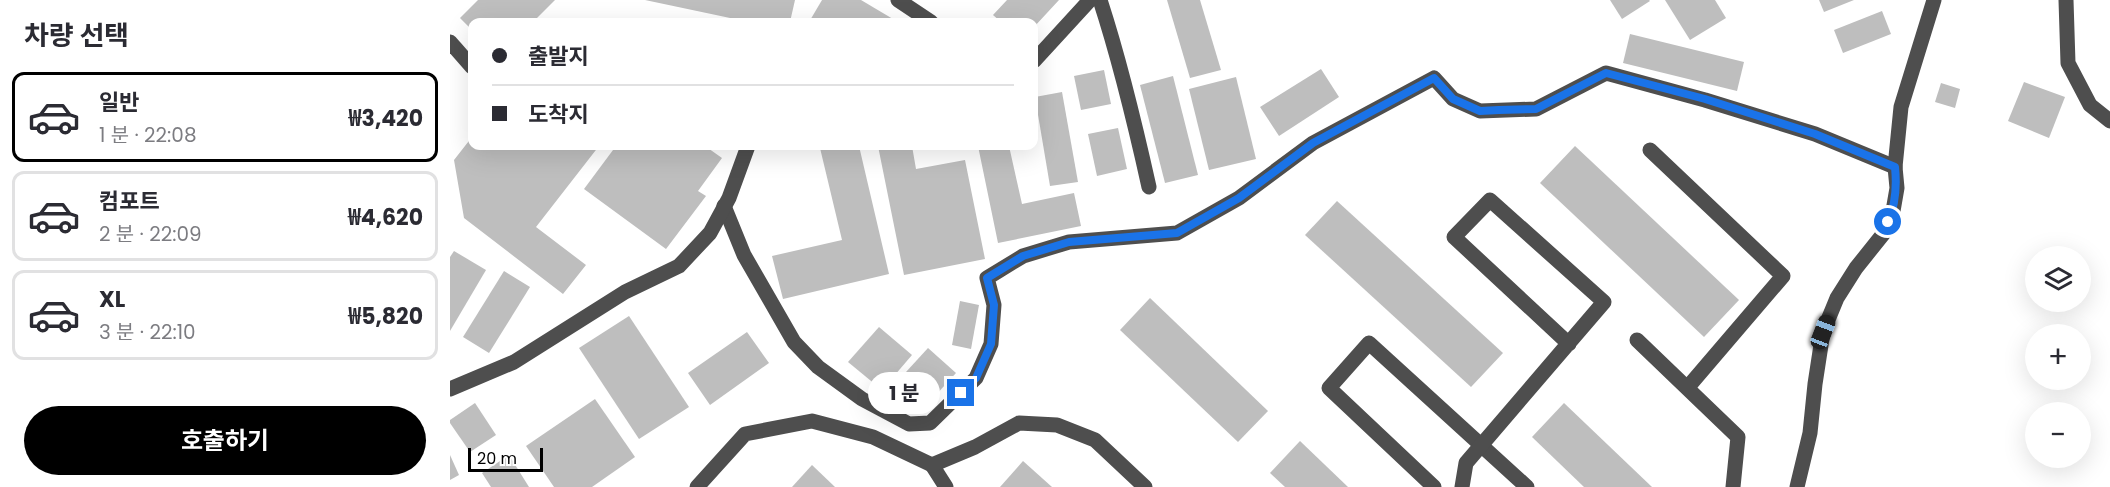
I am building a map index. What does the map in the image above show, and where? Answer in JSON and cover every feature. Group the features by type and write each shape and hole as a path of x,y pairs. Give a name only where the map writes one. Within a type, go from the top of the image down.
{"street":[{"path":"898,0 925,18"},
{"path":"1038,57 1090,0"},
{"path":"1100,0 1130,104 1149,188"},
{"path":"1797,487 1810,433 1823,332 1837,298 1856,268 1884,233 1893,211 1897,188 1895,167 1900,107 1934,0"},
{"path":"2066,0 2068,63 2090,105 2110,121"},
{"path":"450,42 468,62"},
{"path":"724,206 744,255 794,342 818,367 862,399 909,424 930,423 976,378 991,344 994,305 987,278 1023,256 1069,242 1177,233 1239,198 1313,143 1434,78 1453,99 1480,111 1536,109 1606,73 1705,99 1815,134 1895,167"},
{"path":"450,389 514,362 625,292 679,266 710,233 724,206 746,150"},
{"path":"1650,150 1783,276 1688,387"},
{"path":"1462,487 1466,463 1569,345 1604,302 1490,200 1454,237 1569,345"},
{"path":"1637,340 1738,437 1732,487"},
{"path":"1434,487 1329,388 1369,343 1527,487"},
{"path":"697,487 745,434 812,421 873,437 932,465 946,487"},
{"path":"932,465 975,447 1019,423 1057,425 1095,440 1145,487"}],"building":[{"path":"478,0 555,0 537,18 468,18 468,26 460,18"},
{"path":"645,0 795,0 791,18 730,18"},
{"path":"822,0 861,0 891,18 811,18"},
{"path":"1007,0 1059,0 1038,23 1038,18 996,18 993,15"},
{"path":"1167,0 1200,0 1221,70 1190,78"},
{"path":"1610,0 1649,0 1650,1 1622,19"},
{"path":"1665,0 1715,0 1726,18 1690,40"},
{"path":"1819,0 1854,0 1824,12"},
{"path":"1882,11 1891,34 1843,53 1834,30"},
{"path":"1630,34 1744,62 1737,91 1623,63"},
{"path":"1321,69 1339,97 1279,136 1260,107"},
{"path":"1104,70 1111,104 1081,110 1074,76"},
{"path":"1173,76 1198,175 1165,183 1140,85"},
{"path":"1236,77 1256,159 1209,170 1189,89"},
{"path":"2024,82 2065,97 2049,138 2008,121"},
{"path":"1941,83 1960,89 1955,108 1935,102"},
{"path":"1062,92 1078,182 1050,186 1038,115 1038,96"},
{"path":"1118,128 1127,169 1097,176 1088,134"},
{"path":"468,142 468,150 596,150 536,227 586,265 563,294 464,218 454,160"},
{"path":"1575,146 1739,300 1704,337 1540,183"},
{"path":"613,150 711,150 722,158 698,191 706,196 666,249 584,189"},
{"path":"820,150 860,150 889,274 783,299 772,256 842,240"},
{"path":"879,150 913,150 916,169 965,160 985,259 904,275"},
{"path":"979,150 1010,150 1022,204 1074,193 1081,226 998,243"},
{"path":"1337,201 1503,353 1471,387 1305,235"},
{"path":"454,251 486,270 450,331 450,257"},
{"path":"504,271 530,287 489,353 463,337"},
{"path":"1150,298 1268,411 1238,442 1120,330"},
{"path":"960,301 979,305 971,349 952,345"},
{"path":"629,316 689,407 639,439 579,348"},
{"path":"879,327 912,355 882,390 848,362"},
{"path":"747,332 769,363 710,405 688,373"},
{"path":"928,348 956,373 923,409 895,384"},
{"path":"595,399 635,457 592,487 554,487 526,446"},
{"path":"475,403 496,435 470,452 450,420"},
{"path":"1564,403 1652,487 1584,487 1532,437"},
{"path":"1300,441 1348,487 1285,487 1270,473"},
{"path":"450,455 459,475 450,480"},
{"path":"509,455 529,487 491,487 482,473"},
{"path":"1023,461 1052,487 1000,487"},
{"path":"812,465 835,487 792,487"}],"route":[{"path":"961,393 976,378 991,344 994,305 987,278 1023,256 1069,242 1177,233 1239,198 1313,143 1434,78 1453,99 1480,111 1536,109 1606,73 1705,99 1815,134 1895,167 1897,188 1893,211 1888,222"}]}
